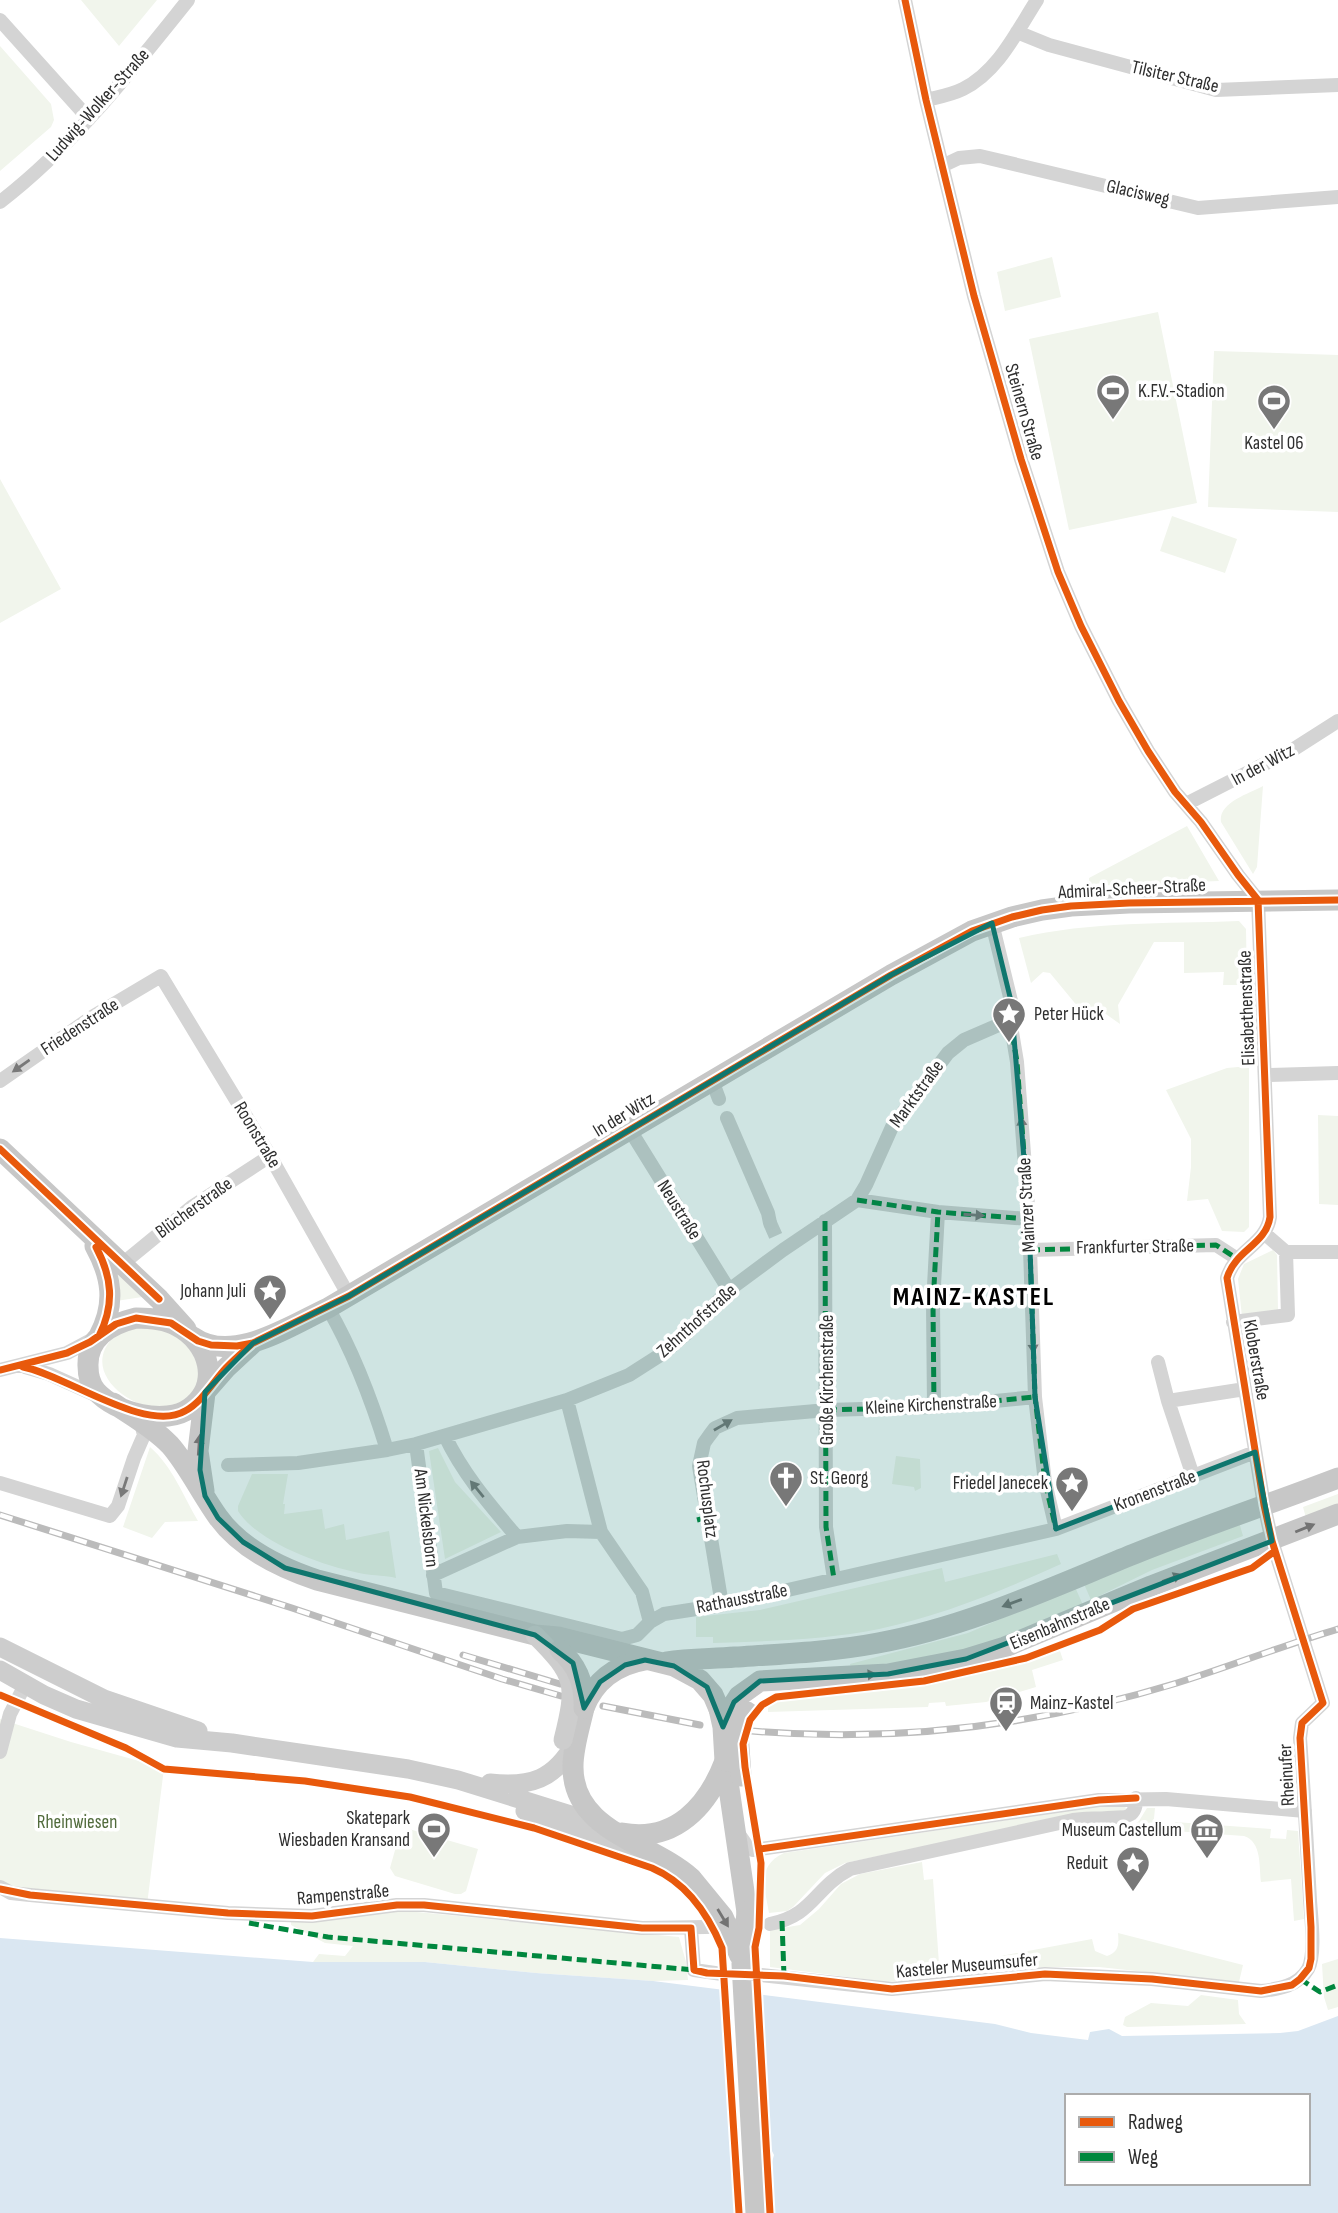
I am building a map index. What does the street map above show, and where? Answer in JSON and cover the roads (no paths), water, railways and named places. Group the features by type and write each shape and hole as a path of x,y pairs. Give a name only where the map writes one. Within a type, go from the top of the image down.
{"main road":[{"name":"Admiral-Scheer-Straße","path":"1002,920 1051,908 1094,904 1338,900"},
{"name":"In der Witz","path":"205,1393 226,1368 253,1343 328,1308 629,1130 716,1090 923,956 972,931 1002,920"},
{"path":"0,1149 176,1316 205,1354 208,1364 198,1451 205,1496"},
{"path":"87,1232 103,1261 111,1288 110,1306 89,1354 89,1377 97,1391 110,1402 171,1446 218,1518 232,1534 271,1561 317,1580 535,1635 558,1637 676,1665 708,1687 730,1714 728,1771 736,1828 749,1860"},
{"path":"98,1336 116,1324 136,1318 171,1323 191,1335"},
{"name":"In der Witz","path":"191,1335 203,1343 219,1347 253,1343"},
{"path":"110,1402 137,1413 167,1416 187,1411 205,1393"},
{"name":"Eisenbahnstraße","path":"676,1665 747,1668 813,1652 890,1640 984,1613 1076,1580 1165,1542 1338,1478"},
{"name":"Eisenbahnstraße","path":"730,1714 739,1696 760,1681 888,1674 967,1659 1005,1647 1151,1586 1338,1514"},
{"path":"535,1635 560,1650 573,1663 581,1680 584,1708"},
{"path":"535,1635 558,1658 570,1681 575,1786 589,1812 609,1828 656,1854 691,1878 723,1917 742,1964"},
{"path":"6,1650 104,1699 232,1743"},
{"path":"458,1780 510,1785 540,1779 573,1742 593,1689 608,1675 625,1665 676,1665"},
{"path":"0,1670 76,1709 177,1738 232,1743 408,1769 458,1780 627,1834 648,1833 680,1823 704,1803 728,1771"},
{"path":"728,1771 749,1860 742,1964 756,2213"},
{"path":"458,1780 553,1825 616,1845 656,1854"}],"street":[{"name":"Ludwig-Wolker-Straße","path":"0,202 45,164 89,119 188,0"},
{"name":"Steinern Straße","path":"905,0 926,100 974,296 1021,459 1058,572 1081,626 1119,701 1170,784 1186,804"},
{"path":"926,100 953,93 975,82 993,65 1037,0"},
{"path":"0,20 89,119"},
{"name":"Tilsiter Straße","path":"1017,32 1049,44 1216,90 1338,85"},
{"name":"Glacisweg","path":"942,166 959,158 980,156 1198,208 1338,197"},
{"name":"In der Witz","path":"1186,804 1294,749 1338,721"},
{"path":"1186,804 1258,900"},
{"name":"Elisabethenstraße","path":"1258,900 1270,1217 1265,1234"},
{"name":"Mainzer Straße","path":"1002,920 1010,1020 1017,1062 1029,1219 1035,1397 1045,1482 1056,1530"},
{"name":"Friedenstraße","path":"0,1081 92,1017 161,976"},
{"name":"Roonstraße","path":"161,976 270,1156 349,1296"},
{"name":"Marktstraße","path":"857,1200 892,1126 948,1052 964,1040 1010,1020"},
{"path":"1266,1075 1338,1073"},
{"path":"727,1118 770,1223"},
{"name":"Neustraße","path":"629,1130 729,1290"},
{"name":"Blücherstraße","path":"121,1265 193,1206 270,1156"},
{"path":"857,1200 938,1212 1029,1219"},
{"name":"Zehnthofstraße","path":"228,1465 298,1463 416,1444 567,1400 629,1375 649,1364 686,1335 729,1290 780,1245 857,1200"},
{"path":"934,1407 933,1304 938,1212"},
{"name":"Große Kirchenstraße","path":"825,1221 826,1527 834,1579"},
{"path":"1237,1258 1265,1234 1286,1252 1338,1252"},
{"name":"Frankfurter Straße","path":"1030,1250 1216,1245 1237,1258"},
{"name":"Kloberstraße","path":"1233,1322 1288,1315 1286,1252"},
{"name":"Kloberstraße","path":"1237,1258 1227,1278 1272,1541"},
{"path":"328,1308 347,1341 376,1412 387,1450"},
{"path":"7,1368 67,1353 98,1336"},
{"path":"1158,1362 1193,1476"},
{"path":"7,1368 42,1372 110,1402"},
{"path":"1168,1401 1244,1389"},
{"name":"Kleine Kirchenstraße","path":"827,1410 934,1407 1035,1397"},
{"path":"567,1400 602,1534 642,1592 650,1622"},
{"name":"Rochusplatz","path":"722,1605 699,1466 704,1443 715,1428 737,1418 827,1410"},
{"path":"0,1483 110,1516 118,1506 144,1435 141,1423"},
{"path":"445,1436 472,1483 517,1537"},
{"name":"Am Nickelsborn","path":"416,1444 436,1593"},
{"name":"Kronenstraße","path":"1056,1530 1255,1452"},
{"name":"Rathausstraße","path":"436,1593 622,1639 637,1635 650,1622 664,1614 722,1605 1056,1530"},
{"path":"433,1575 517,1537 567,1531 602,1534"},
{"name":"Rheinufer","path":"1272,1541 1323,1703 1302,1723 1300,1738 1311,1927 1311,1959 1309,1968 1300,1979"},
{"path":"6,1650 25,1685"},
{"path":"25,1685 74,1685"},
{"path":"0,1752 10,1714 25,1685"},
{"path":"770,1924 797,1915 810,1906 834,1878 850,1869 1073,1820 1124,1818 1134,1811 1136,1798"},
{"name":"Rheinufer","path":"749,1860 1086,1802 1136,1798 1305,1811"},
{"name":"Rampenstraße","path":"0,1887 10,1893 228,1913 312,1916 397,1905 424,1905 642,1928 691,1928"},
{"path":"706,1927 691,1928 694,1970 722,1974"},
{"name":"Kasteler Museumsufer","path":"761,1975 892,1989 1045,1974 1139,1978 1261,1991 1292,1985 1300,1979"}],"tunnel":[{"path":"770,1223 778,1241"},
{"path":"706,1927 770,1924"}],"railway":[{"path":"0,1515 561,1696"},
{"path":"752,1731 806,1734 913,1732 1020,1720 1125,1698 1338,1629"},
{"path":"463,1655 560,1684"},
{"path":"603,1706 700,1725"}],"place":[{"name":"K.F.V.-Stadion","path":"1113,421"},
{"name":"Kastel 06","path":"1274,431"},
{"name":"Peter Hück","path":"1009,1044"},
{"name":"Johann Juli","path":"270,1321"},
{"name":"St. Georg","path":"786,1508"},
{"name":"Friedel Janecek","path":"1072,1513"},
{"name":"Mainz-Kastel","path":"1006,1733"},
{"name":"Skatepark Wiesbaden Kransand","path":"434,1859"},
{"name":"Museum Castellum","path":"1207,1860"},
{"name":"Reduit","path":"1133,1893"}],"district":[{"name":"MAINZ-KASTEL","path":"974,1297"}],"park label":[{"name":"Rheinwiesen","path":"77,1822"}]}
